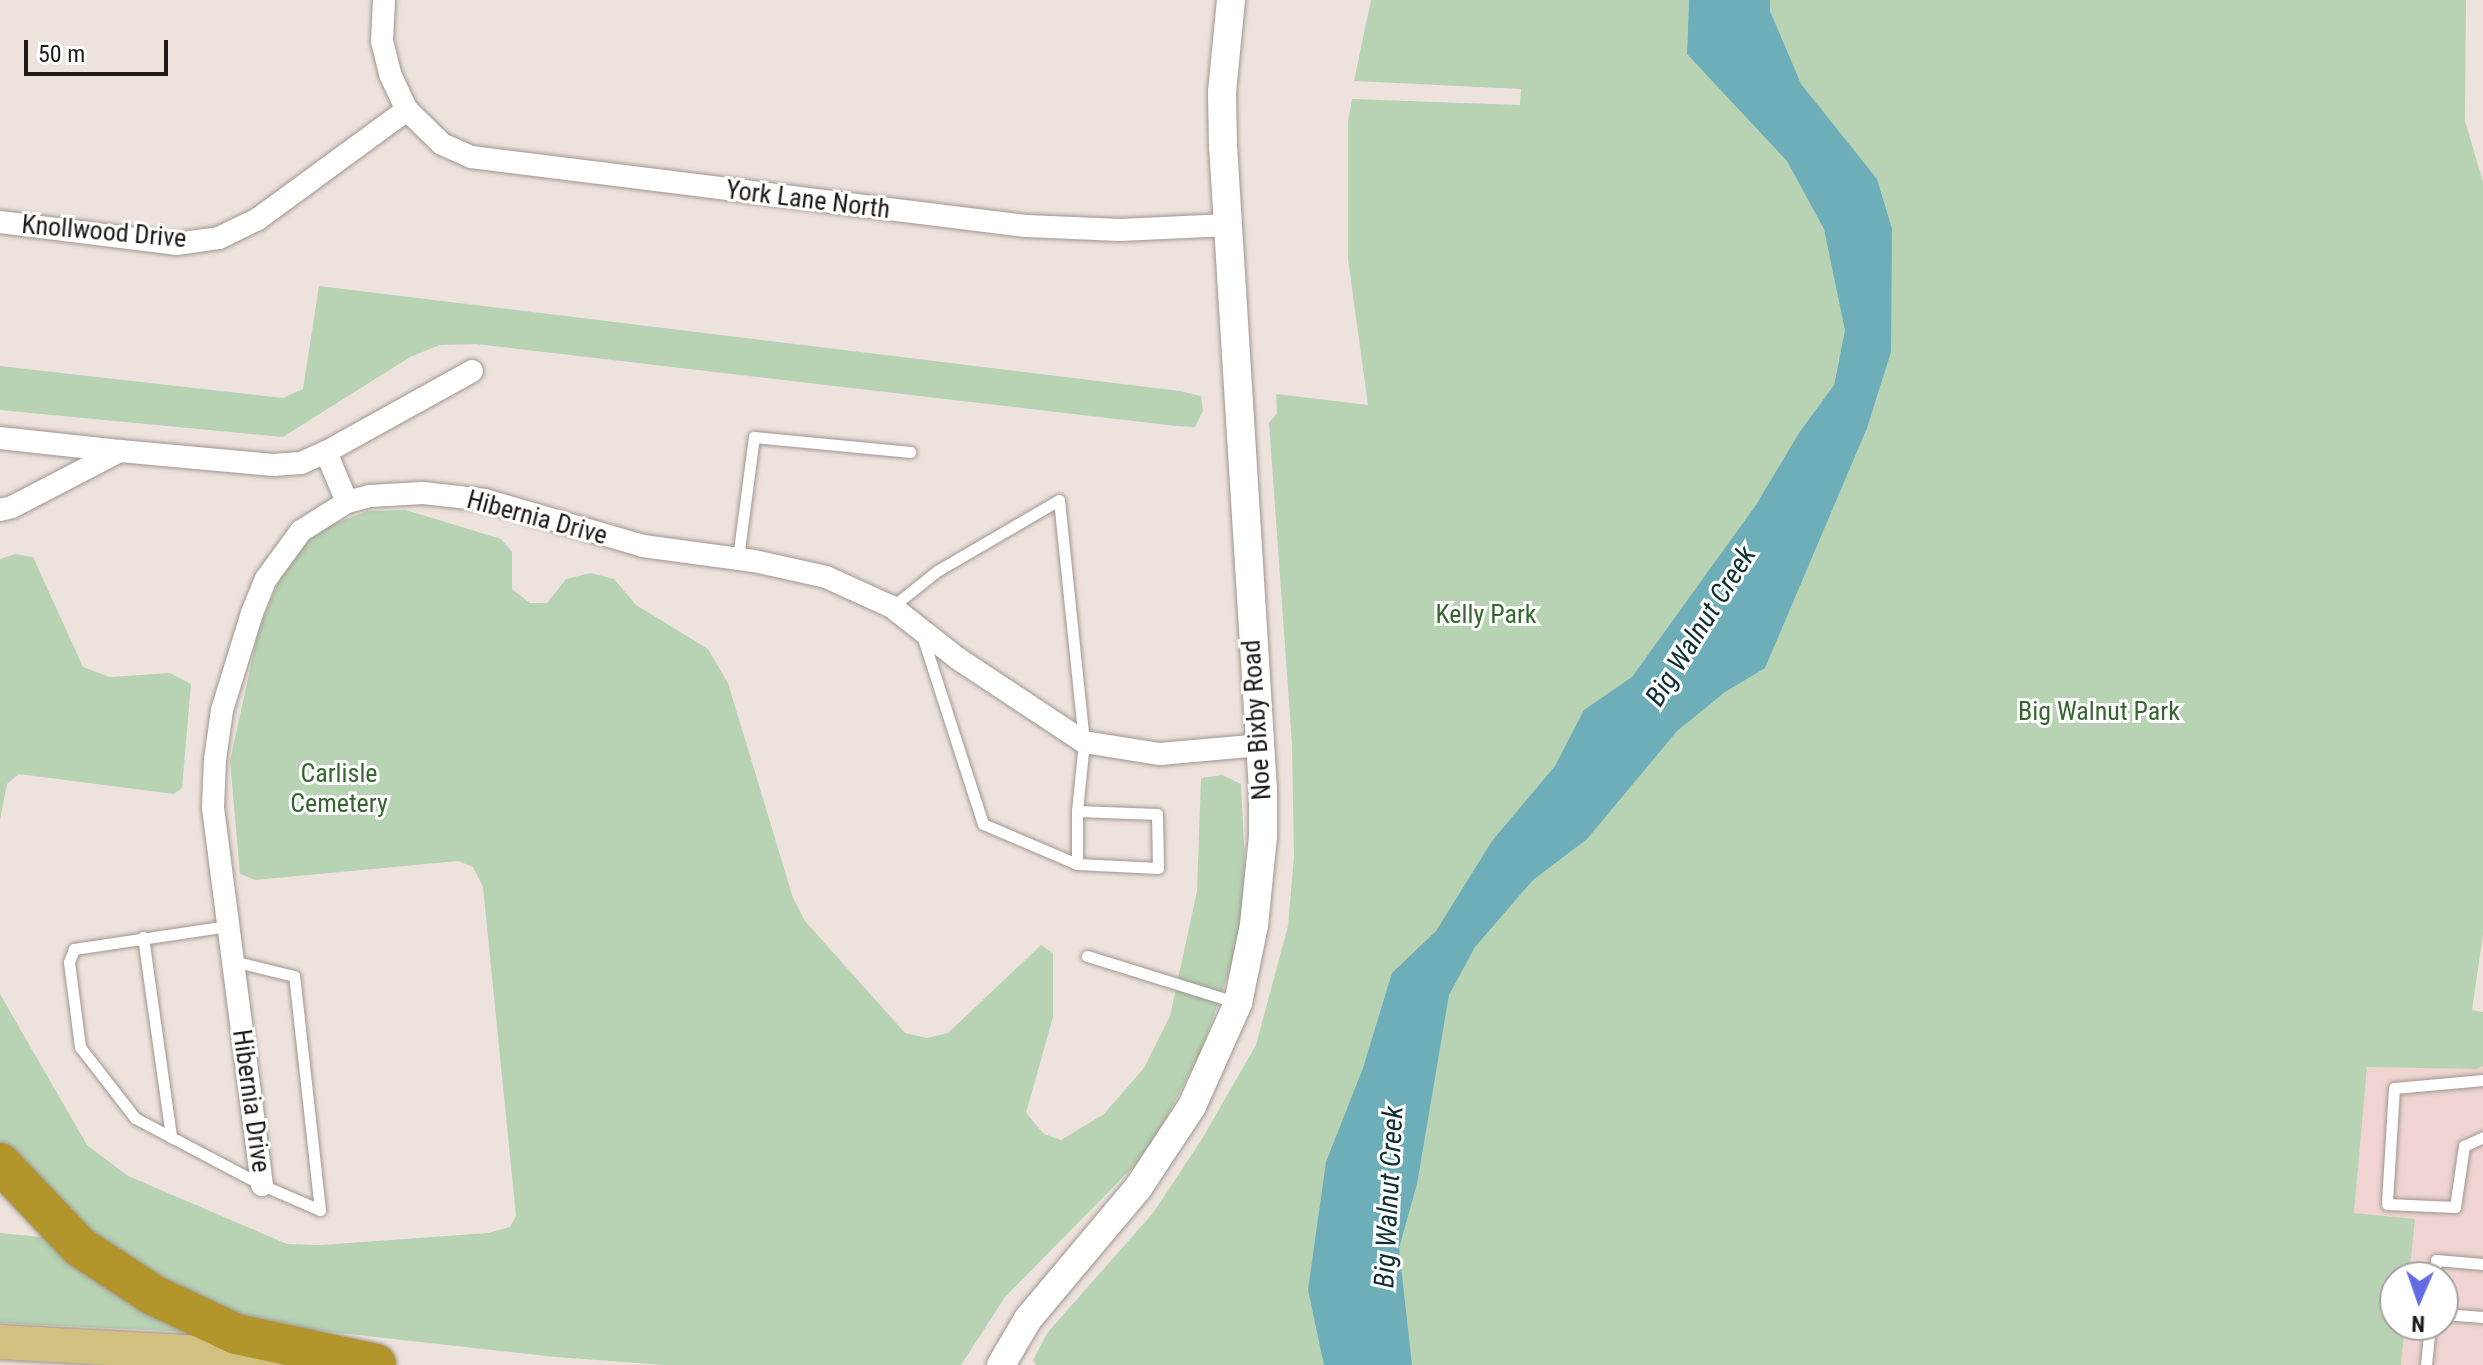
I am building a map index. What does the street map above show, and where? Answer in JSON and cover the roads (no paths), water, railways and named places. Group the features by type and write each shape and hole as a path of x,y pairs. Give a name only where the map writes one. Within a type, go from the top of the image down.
{"highway":[{"path":"0,1163 80,1247 153,1295 236,1334 385,1364"}],"main road":[{"path":"0,1342 385,1364"}],"street":[{"path":"384,0 382,41 390,74 407,110"},
{"name":"Noe Bixby Road","path":"1001,1365 1028,1319 1106,1229 1168,1146 1212,1065 1238,1003 1259,887 1263,806 1222,92 1231,0"},
{"name":"Knollwood Drive","path":"0,222 176,244 219,238 258,219 407,110"},
{"name":"York Lane North","path":"407,110 442,144 488,161 1026,226 1120,230 1228,225"},
{"path":"0,438 273,465 301,463 472,371"},
{"path":"0,510 12,507 120,451"},
{"path":"326,452 347,502"},
{"name":"Hibernia Drive","path":"262,1185 213,807 215,760 222,710 252,613 266,579 301,531 347,502 391,493 473,498 643,546 738,558 826,577 892,607 957,658 1084,742 1160,754 1260,745"}],"lane":[{"path":"738,558 754,437 910,452"},
{"path":"892,607 937,571 1059,500 1084,742 1077,811 1077,864"},
{"path":"920,628 983,824 1077,864 1158,868 1157,814 1077,811"},
{"path":"228,926 74,949 69,962 80,1047 135,1118 262,1185 320,1210 294,976 232,961"},
{"path":"143,937 171,1137"},
{"path":"1087,956 1238,1003"},
{"path":"2483,1080 2394,1088 2387,1204 2455,1207 2464,1146 2483,1137"},
{"path":"2459,1262 2483,1264"},
{"path":"2459,1315 2483,1317"},
{"path":"2426,1365 2428,1341"}],"water":[{"name":"Big Walnut Creek","path":"1689,0 1770,0 1770,11 1801,84 1877,179 1892,229 1891,352 1867,428 1765,668 1725,692 1677,731 1587,839 1533,880 1475,947 1449,995 1417,1184 1399,1248 1412,1365 1324,1365 1308,1290 1326,1162 1363,1068 1392,973 1436,931 1492,841 1555,766 1584,710 1632,677 1756,505 1799,433 1834,385 1845,330 1824,229 1787,161 1687,54"}],"park label":[{"name":"Kelly Park","path":"1486,615"},
{"name":"Big Walnut Park","path":"2099,712"},
{"name":"Carlisle Cemetery","path":"339,789"}]}
